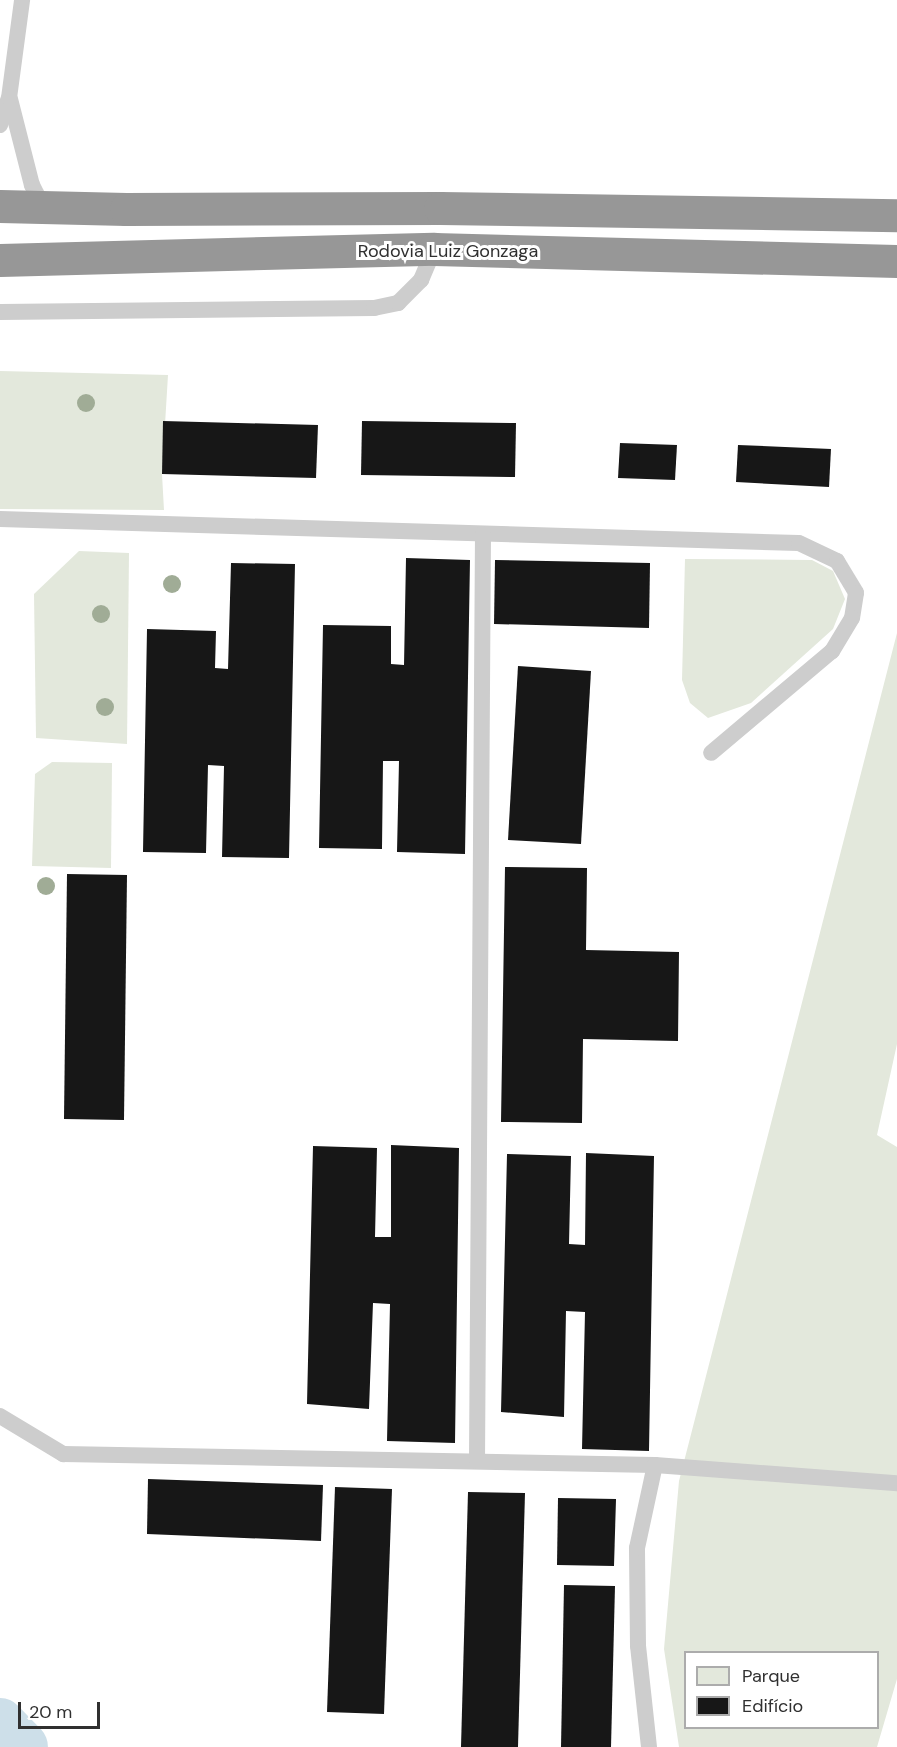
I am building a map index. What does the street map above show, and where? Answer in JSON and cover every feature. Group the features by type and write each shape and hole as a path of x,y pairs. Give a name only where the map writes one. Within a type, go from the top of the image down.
{"highway":[{"path":"0,206 440,208 897,215"},
{"name":"Rodovia Luiz Gonzaga","path":"0,260 434,249 897,261"}],"lane":[{"path":"0,125 9,98 22,0"},
{"path":"9,98 32,185 43,207"},
{"path":"0,312 374,308 398,303 421,280 434,249"},
{"path":"0,519 799,543 837,561 856,593 852,618 832,651 711,753"},
{"path":"477,1461 483,534"},
{"path":"0,1416 63,1454 655,1465 897,1483"},
{"path":"649,1747 638,1646 637,1548 655,1465"}],"green space":[{"path":"0,371 168,375 162,474 164,510 0,509"},
{"path":"79,551 129,553 127,744 36,738 34,594"},
{"path":"685,559 812,560 833,571 845,599 833,629 751,703 708,718 690,703 682,680"},
{"path":"897,633 897,1044 877,1135 897,1147 897,1679 877,1747 679,1747 664,1649 679,1481"},
{"path":"52,762 112,763 111,868 32,866 35,774"}],"building":[{"path":"163,421 318,425 316,478 162,474"},
{"path":"362,421 516,423 515,477 361,475"},
{"path":"620,443 677,445 675,480 618,478"},
{"path":"738,445 831,449 829,487 736,482"},
{"path":"406,558 470,560 465,854 397,852 399,761 383,761 382,849 319,848 323,625 391,626 391,664 404,665"},
{"path":"495,560 650,563 649,628 494,624"},
{"path":"231,563 295,564 289,858 222,857 224,766 208,765 206,853 143,852 147,629 216,631 215,668 228,669"},
{"path":"518,666 591,671 581,844 508,840"},
{"path":"505,867 587,868 586,950 679,952 678,1041 583,1039 582,1123 501,1122"},
{"path":"67,874 127,875 124,1120 64,1119"},
{"path":"391,1145 459,1148 455,1443 387,1441 390,1304 373,1303 369,1409 307,1404 313,1146 377,1148 375,1237 391,1237"},
{"path":"586,1153 654,1156 649,1451 582,1449 585,1312 566,1311 564,1417 501,1412 507,1154 571,1156 569,1244 585,1245"},
{"path":"148,1479 323,1485 321,1541 147,1534"},
{"path":"335,1487 392,1489 384,1714 327,1712"},
{"path":"468,1492 525,1493 518,1747 461,1747"},
{"path":"558,1498 616,1499 614,1566 557,1565"},
{"path":"564,1585 615,1586 611,1747 561,1747"}],"waterway":[{"path":"0,1723 23,1747"}]}
